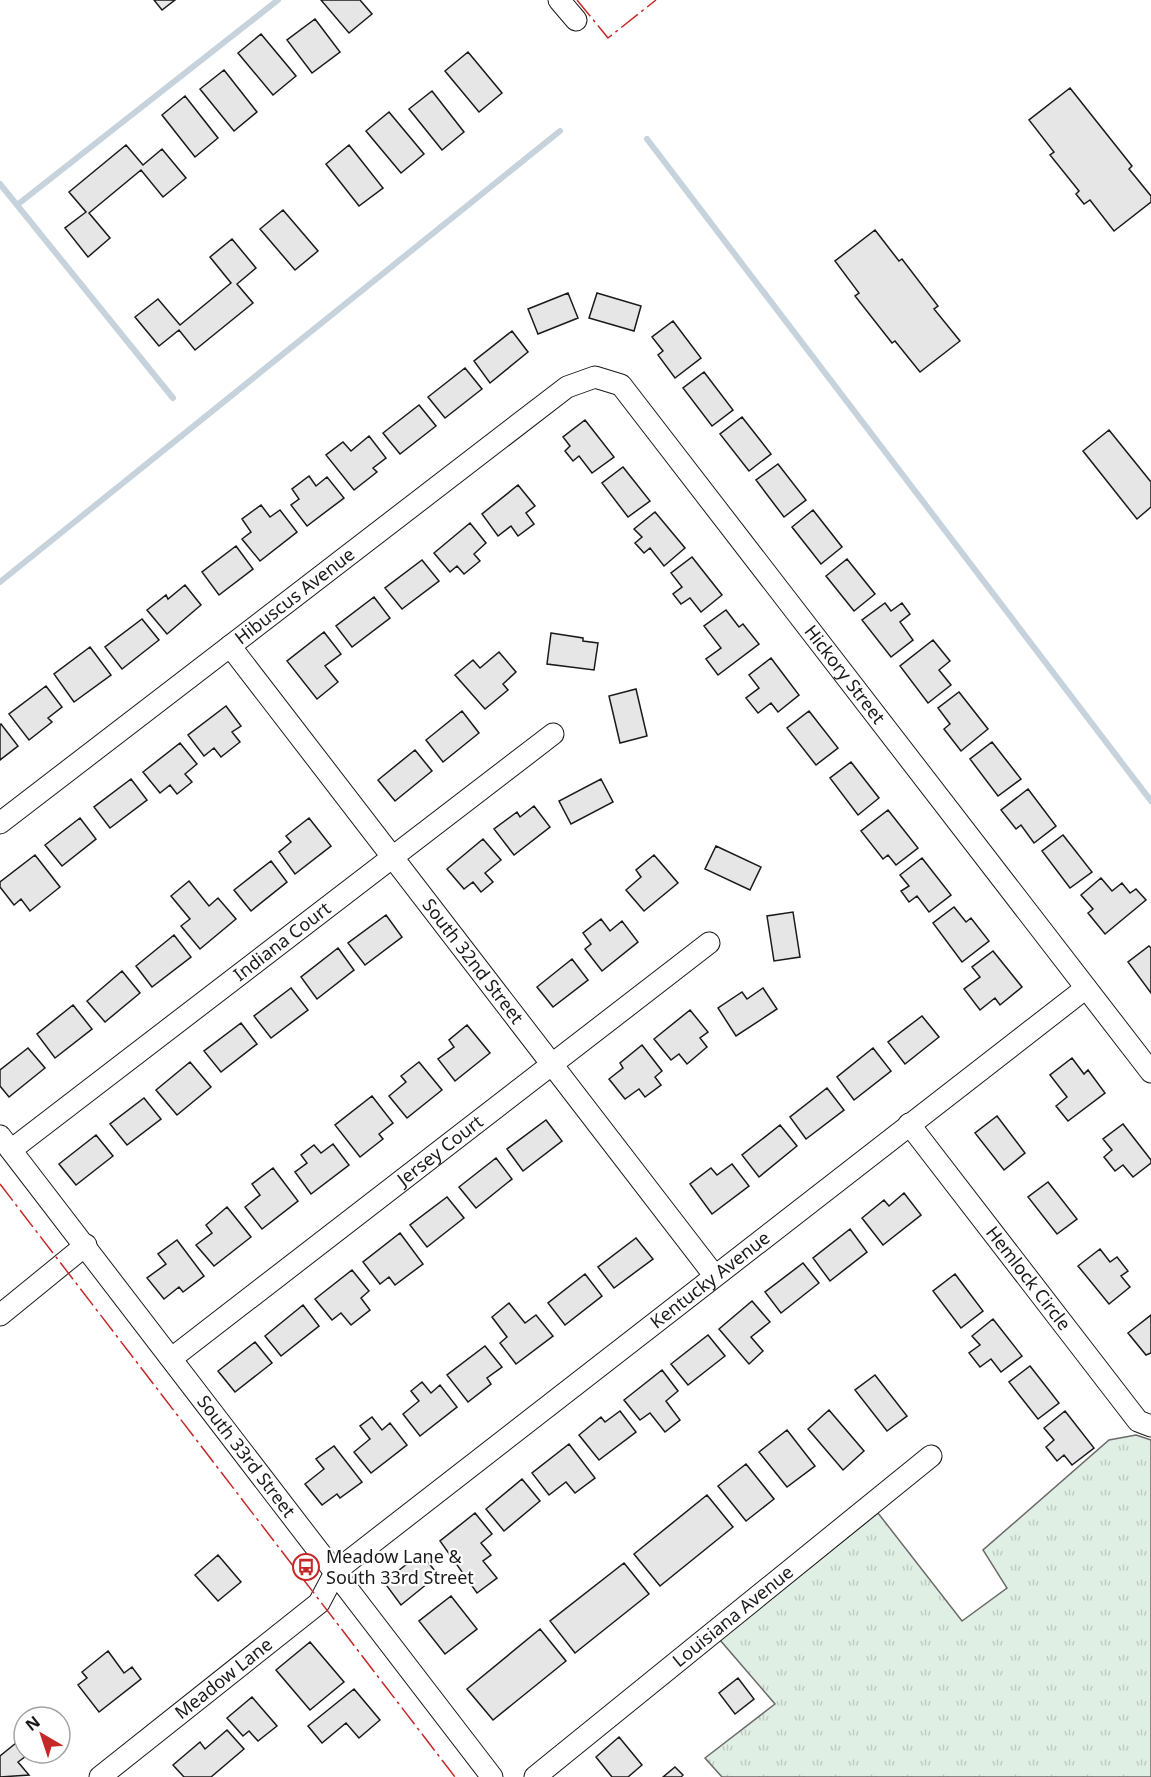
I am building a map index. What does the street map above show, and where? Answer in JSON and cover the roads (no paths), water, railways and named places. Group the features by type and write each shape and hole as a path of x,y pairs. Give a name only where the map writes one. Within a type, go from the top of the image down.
{"street":[{"path":"559,0 576,20"},
{"name":"Hibuscus Avenue","path":"0,823 567,387 595,377"},
{"name":"Hickory Street","path":"595,377 621,385 1086,988"},
{"name":"South 32nd Street","path":"230,646 714,1275"},
{"name":"Indiana Court","path":"6,1143 393,856 553,734"},
{"name":"Jersey Court","path":"172,1358 710,943"},
{"path":"1086,988 1151,1072"},
{"name":"Kentucky Avenue","path":"336,1571 1086,988"},
{"name":"Hemlock Circle","path":"909,1124 1138,1421 1151,1426"},
{"name":"South 33rd Street","path":"6,1143 492,1777"},
{"path":"0,1315 86,1245"},
{"name":"Louisiana Avenue","path":"534,1777 931,1456"},
{"name":"Meadow Lane","path":"100,1777 319,1603 336,1571"}],"waterway":[{"path":"17,205 278,0"},
{"path":"0,582 560,131"},
{"path":"647,139 1151,801"},
{"path":"0,184 173,398"}],"place":[{"name":"Meadow Lane & South 33rd Street","path":"306,1567"}]}
